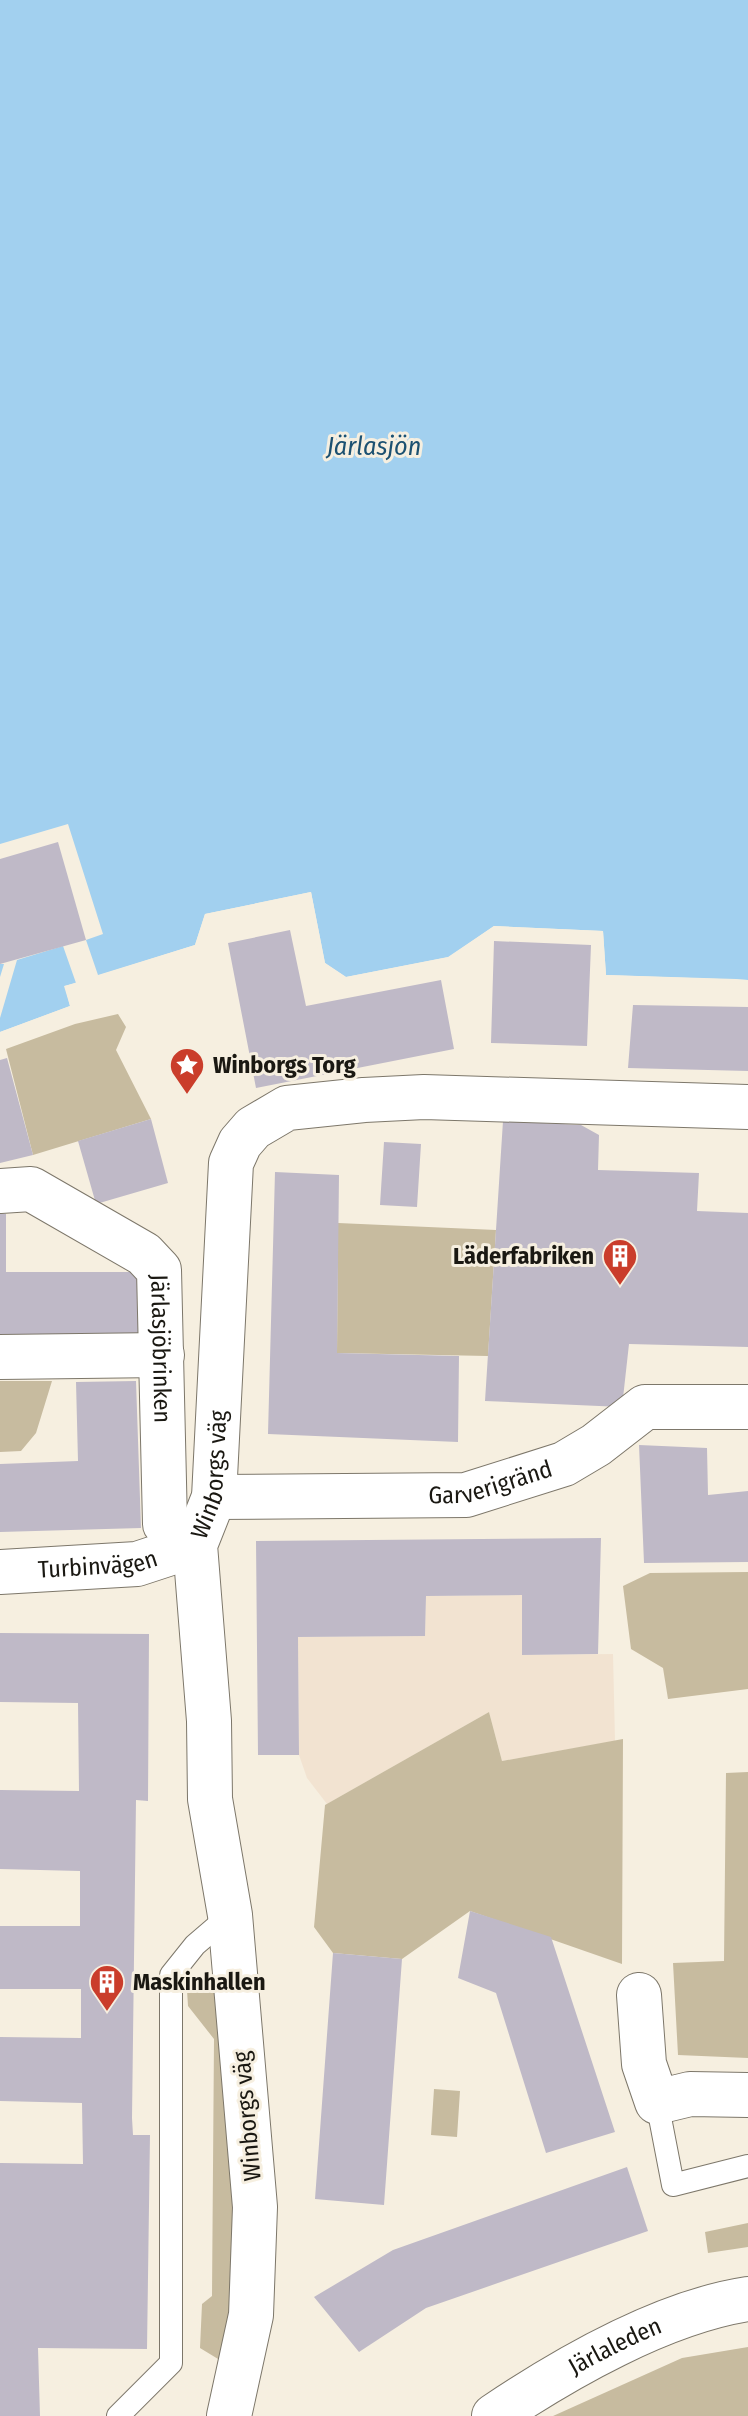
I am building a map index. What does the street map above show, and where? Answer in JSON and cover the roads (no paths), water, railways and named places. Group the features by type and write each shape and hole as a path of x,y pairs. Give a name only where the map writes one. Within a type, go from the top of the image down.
{"street":[{"name":"Winborgs väg","path":"229,2416 251,2315 255,2207 230,1915 210,1799 209,1721 195,1545 214,1497 227,1190 231,1163 240,1143 253,1128 287,1108 394,1099 748,1107"},
{"name":"Järlasjöbrinken","path":"0,1191 31,1189 144,1254 159,1270 165,1524 195,1545"},
{"path":"0,1357 162,1355"},
{"name":"Garverigränd","path":"214,1497 466,1495 564,1464 596,1445 645,1407 748,1407"},
{"name":"Turbinvägen","path":"0,1572 137,1564 195,1545"},
{"path":"639,1995 644,2064 657,2102 690,2094 748,2095"},
{"name":"Järlaleden","path":"494,2416 573,2366 652,2328 748,2299"}],"lane":[{"path":"118,2416 171,2363 171,1975 195,1945 230,1915"},
{"path":"657,2102 673,2185 748,2166"}],"water":[{"name":"Järlasjön","path":"0,0 748,0 748,980 606,975 603,931 494,926 449,957 346,977 325,963 311,892 205,914 195,945 65,986 70,1006 0,1032"}],"place":[{"name":"Winborgs Torg","path":"187,1096"},
{"name":"Läderfabriken","path":"620,1287"},
{"name":"Maskinhallen","path":"107,2013"}]}
